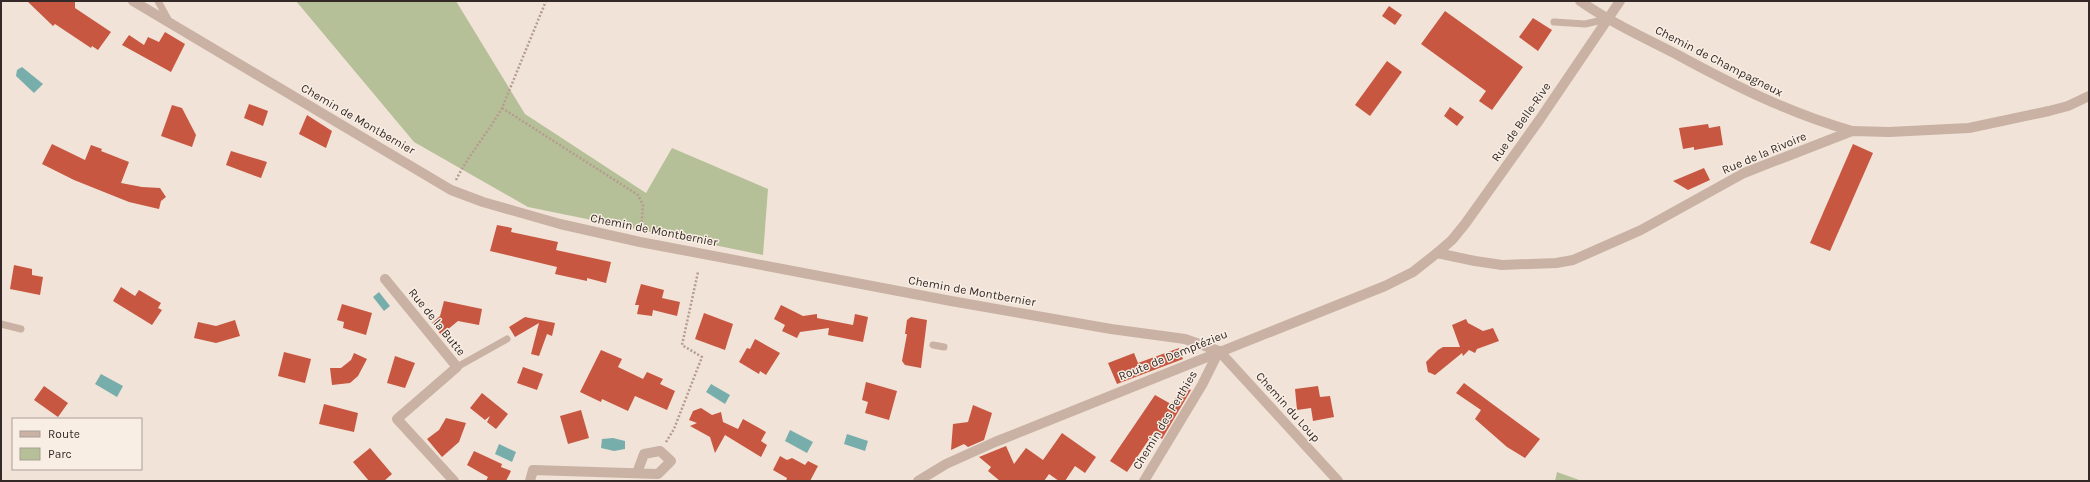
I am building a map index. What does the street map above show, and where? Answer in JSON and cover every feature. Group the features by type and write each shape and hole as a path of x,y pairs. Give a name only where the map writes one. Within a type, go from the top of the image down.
{"street":[{"name":"Chemin de Montbernier","path":"133,1 451,190 483,202 560,224 640,242 958,302 1111,329 1185,339 1219,351"},
{"name":"Chemin de Champagneux","path":"1580,1 1607,20 1739,88 1791,111 1852,131"},
{"name":"Rue de Belle-Rive","path":"1437,253 1452,240 1490,189 1620,1"},
{"name":"Rue de la Rivoire","path":"1437,253 1475,262 1502,265 1556,263 1574,260 1641,230 1744,173 1852,131 1889,132 1969,128 2049,112 2068,106 2089,96"},
{"name":"Route de Demptézieu","path":"918,481 946,464 995,442 1219,351 1385,286 1413,272 1437,253"},
{"name":"Rue de la Butte","path":"385,279 456,367 397,419 454,481"},
{"name":"Chemin des Perthies","path":"1144,481 1202,385 1219,351"},
{"name":"Chemin du Loup","path":"1219,351 1338,481"},
{"path":"530,481 533,470 658,474 671,461 660,451 644,454 638,473"}],"lane":[{"path":"158,1 170,23"},
{"path":"1554,22 1585,24 1607,20"},
{"path":"1,324 21,329"},
{"path":"456,367 507,339"},
{"path":"933,345 944,347"}],"path":[{"path":"451,190 464,163 493,124 502,108 546,1"},
{"path":"502,108 638,195 643,205 640,242"},
{"path":"660,451 674,429 702,357 682,345 698,272"}],"green space":[{"path":"296,1 456,1 525,114 646,193 672,148 768,189 763,255 528,207 414,142"},
{"path":"1557,472 1582,481 1555,481"}],"water":[{"path":"22,67 43,84 34,93 16,76 17,70"},
{"path":"379,292 390,306 384,311 373,297"},
{"path":"101,374 123,386 117,397 95,384"},
{"path":"711,384 730,395 725,404 706,392"},
{"path":"790,430 813,442 807,453 785,441"},
{"path":"847,434 868,441 865,451 844,444"},
{"path":"613,438 625,441 625,449 614,451 601,448 602,439"},
{"path":"499,444 516,452 512,462 495,454"}],"building":[{"path":"27,1 75,1 75,8 111,32 98,50 92,46 91,48 55,24 53,26"},
{"path":"1389,6 1402,15 1395,25 1382,16"},
{"path":"1445,11 1523,67 1492,110 1479,101 1486,91 1421,44"},
{"path":"1533,18 1552,30 1538,51 1519,37"},
{"path":"165,32 185,44 171,72 122,45 129,35 144,45 148,37 159,42"},
{"path":"1387,61 1402,72 1370,116 1355,105"},
{"path":"249,104 268,111 263,126 244,118"},
{"path":"172,105 182,108 196,135 192,147 161,136"},
{"path":"1450,107 1464,117 1457,126 1444,116"},
{"path":"307,115 332,131 326,148 299,134"},
{"path":"1708,124 1709,128 1720,126 1723,145 1694,150 1694,147 1683,149 1679,128"},
{"path":"52,144 85,160 91,145 102,149 101,151 129,162 121,183 142,187 160,188 166,197 161,201 159,209 129,202 74,180 42,164"},
{"path":"1853,144 1873,153 1830,251 1810,243"},
{"path":"231,151 267,162 261,178 226,165"},
{"path":"1704,168 1710,180 1688,190 1673,181"},
{"path":"497,225 512,228 511,232 558,242 556,250 611,262 606,283 587,278 587,281 555,274 557,267 490,251"},
{"path":"14,265 32,269 32,275 43,277 40,295 10,289"},
{"path":"641,284 664,290 662,298 680,302 677,316 653,310 652,316 637,314 639,305 635,305"},
{"path":"121,287 135,296 139,290 161,303 158,308 162,310 152,325 113,301"},
{"path":"444,301 482,309 479,325 458,321 441,335 432,323 440,316"},
{"path":"342,304 372,313 366,335 343,328 344,322 337,320"},
{"path":"781,305 803,316 817,314 817,318 853,325 855,314 868,317 863,342 828,335 829,328 800,332 797,338 782,331 785,325 774,319"},
{"path":"704,313 733,324 725,350 695,339"},
{"path":"525,317 555,323 552,336 547,334 539,356 531,354 539,323 515,337 509,327"},
{"path":"911,317 927,320 921,368 905,365 902,361 907,334 905,334 907,320"},
{"path":"1466,319 1468,323 1483,331 1493,328 1499,341 1477,349 1475,353 1469,350 1463,356 1462,353 1435,375 1428,372 1426,362 1438,350 1443,347 1460,347 1452,325"},
{"path":"235,320 240,336 216,343 194,338 198,322 216,326"},
{"path":"755,339 780,353 766,375 760,371 759,374 739,362 747,348 750,349"},
{"path":"1179,348 1183,359 1117,384 1108,363 1134,353 1138,363"},
{"path":"601,350 622,359 618,367 643,379 647,372 663,379 660,384 675,391 667,410 635,396 628,411 602,399 601,402 580,392"},
{"path":"284,352 311,359 305,383 278,376"},
{"path":"354,353 367,359 358,376 350,383 332,385 330,368 341,368 351,360"},
{"path":"395,356 415,363 405,388 387,383"},
{"path":"523,367 543,374 537,390 517,383"},
{"path":"866,382 897,391 889,420 865,413 868,402 862,400"},
{"path":"1464,383 1540,439 1525,458 1507,447 1475,419 1481,410 1456,393"},
{"path":"1184,385 1191,390 1162,439 1154,432 1127,472 1110,461 1155,395 1171,404"},
{"path":"44,386 68,403 58,417 34,400"},
{"path":"1318,386 1320,397 1330,396 1334,417 1313,421 1311,408 1297,410 1295,389"},
{"path":"482,393 508,414 496,429 487,422 490,416 485,420 470,408"},
{"path":"324,404 358,413 354,432 319,424"},
{"path":"973,405 992,413 984,440 968,447 964,444 951,450 953,424 968,422"},
{"path":"701,408 712,415 721,412 723,422 738,429 743,419 766,432 761,441 767,445 761,457 725,435 715,453 710,437 690,426 697,423 689,420 693,411"},
{"path":"581,410 589,438 568,444 560,416"},
{"path":"446,418 466,423 459,442 442,457 427,439 439,430"},
{"path":"1062,433 1096,457 1085,473 1075,466 1065,481 1059,481 1049,474 1044,481 1000,481 988,471 991,467 979,457 1006,446 1014,464 1026,448 1043,460"},
{"path":"370,448 392,474 384,481 369,481 353,462"},
{"path":"474,451 502,464 501,467 511,471 506,481 486,481 488,477 467,465"},
{"path":"780,456 787,460 792,458 805,465 808,461 818,466 810,481 786,481 787,478 773,470"}]}
